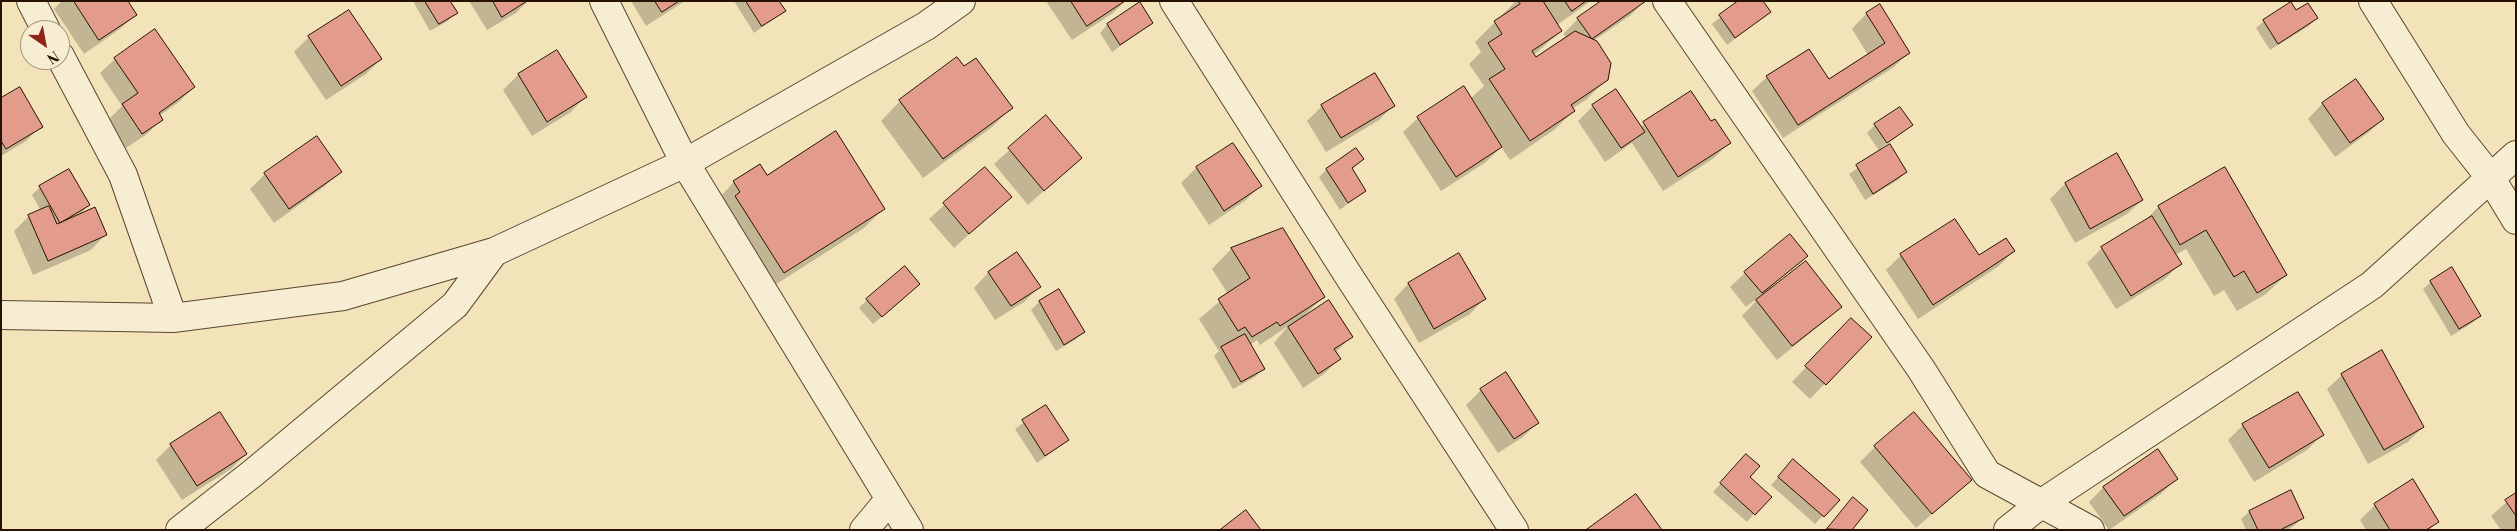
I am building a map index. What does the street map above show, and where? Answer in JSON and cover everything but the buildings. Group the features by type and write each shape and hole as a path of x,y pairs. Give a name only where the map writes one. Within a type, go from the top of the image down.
{"street":[{"path":"31,1 41,20"},
{"path":"604,1 685,162 909,530"},
{"path":"1,315 173,318 343,296 494,252 685,162 926,26 961,1"},
{"path":"1174,1 1355,286 1514,530"},
{"path":"1667,1 1921,369 1987,474 2090,530"},
{"path":"2372,1 2456,134 2490,177 2516,220"},
{"path":"67,70 123,175 173,318"},
{"path":"2008,530 2042,503 2372,285 2516,155"},
{"path":"180,530 268,461 455,305 494,252"},
{"path":"864,530 889,500"}]}
